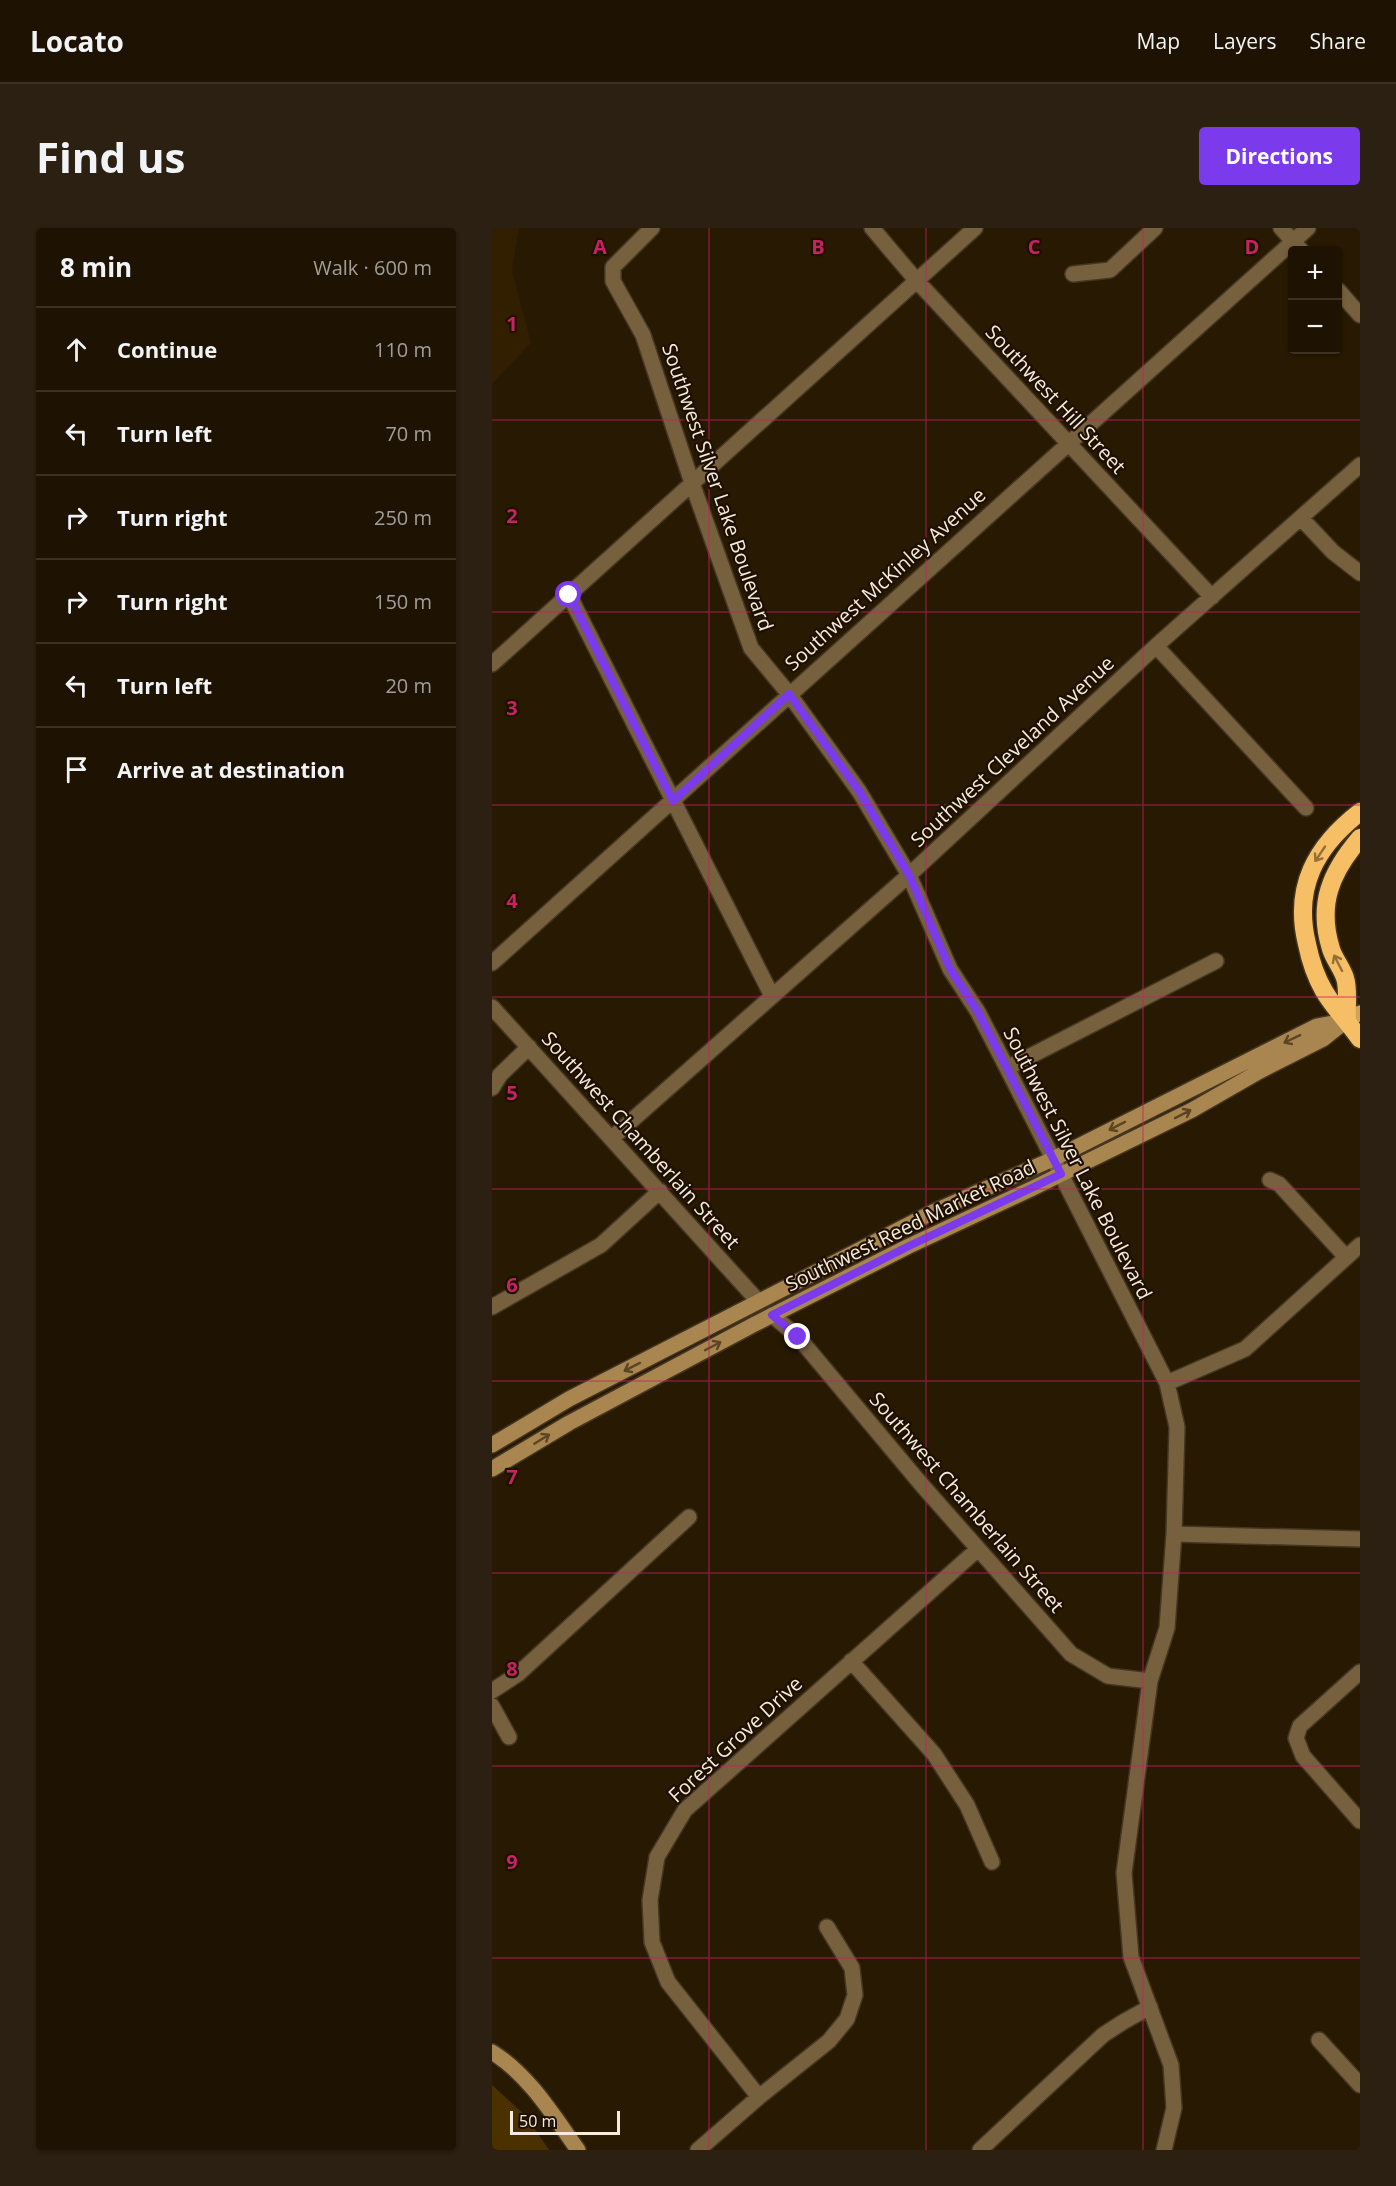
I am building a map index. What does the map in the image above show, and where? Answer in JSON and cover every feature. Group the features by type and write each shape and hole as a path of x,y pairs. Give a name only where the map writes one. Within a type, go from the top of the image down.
{"highway":[{"path":"1353,1016 1324,991 1310,958 1303,927 1302,905 1306,883 1317,857 1331,838 1360,812"},
{"path":"1360,838 1333,876 1326,904 1327,934 1332,951 1346,980 1360,1039"}],"main road":[{"name":"Southwest Reed Market Road","path":"492,1445 569,1399 935,1211 1053,1159 1317,1026 1353,1016"},
{"name":"Southwest Reed Market Road","path":"492,1469 569,1423 772,1315 1191,1110 1323,1039 1353,1016"},
{"path":"492,2052 516,2072 540,2097 578,2150"}],"street":[{"name":"Southwest Silver Lake Boulevard","path":"652,228 613,267 613,281 619,296 629,308 643,335 692,483 751,648 789,694 859,791 909,875 950,969 978,1012 1167,1383 1177,1427 1174,1534 1167,1628 1150,1681 1124,1873 1131,1957 1171,2065 1174,2108 1164,2150"},
{"name":"Southwest Hill Street","path":"872,228 916,280 1212,597"},
{"path":"492,664 975,228"},
{"path":"1073,274 1110,270 1155,228"},
{"path":"1281,228 1297,246"},
{"name":"Southwest McKinley Avenue","path":"1297,246 1308,228"},
{"name":"Southwest McKinley Avenue","path":"492,963 1068,443 1288,254"},
{"path":"1342,295 1360,315"},
{"name":"Southwest Cleveland Avenue","path":"612,1138 909,875 1156,646 1360,465"},
{"path":"1301,518 1333,552 1360,573"},
{"path":"569,595 772,996"},
{"path":"1156,646 1306,808"},
{"path":"1007,1068 1216,961"},
{"name":"Southwest Chamberlain Street","path":"492,1007 758,1301"},
{"path":"492,1088 500,1075 529,1047"},
{"path":"1270,1180 1279,1184 1346,1257"},
{"path":"492,1307 601,1245 660,1191"},
{"path":"1167,1383 1245,1349 1360,1245"},
{"name":"Southwest Chamberlain Street","path":"772,1315 798,1337 921,1484 1071,1654 1108,1676 1150,1681"},
{"path":"492,1691 518,1674 689,1517"},
{"path":"1174,1534 1360,1539"},
{"name":"Forest Grove Drive","path":"759,2097 668,1982 652,1942 650,1900 657,1857 685,1810 978,1549"},
{"path":"851,1660 934,1754 967,1805 992,1862"},
{"path":"1360,1672 1300,1726 1296,1736 1303,1756 1360,1821"},
{"path":"492,1706 509,1737"},
{"path":"698,2150 829,2041 847,2019 855,1995 852,1968 827,1927"},
{"path":"980,2150 1104,2035 1150,2007"},
{"path":"1318,2040 1360,2085"}],"shaded area":[{"path":"492,228 519,228 512,270 531,343 492,384"},
{"path":"492,2085 526,2116 549,2150 492,2150"}],"route":[{"path":"569,595 673,801 789,694 859,791 909,875 950,969 978,1012 1061,1174 909,1246 772,1315 798,1337"}]}
